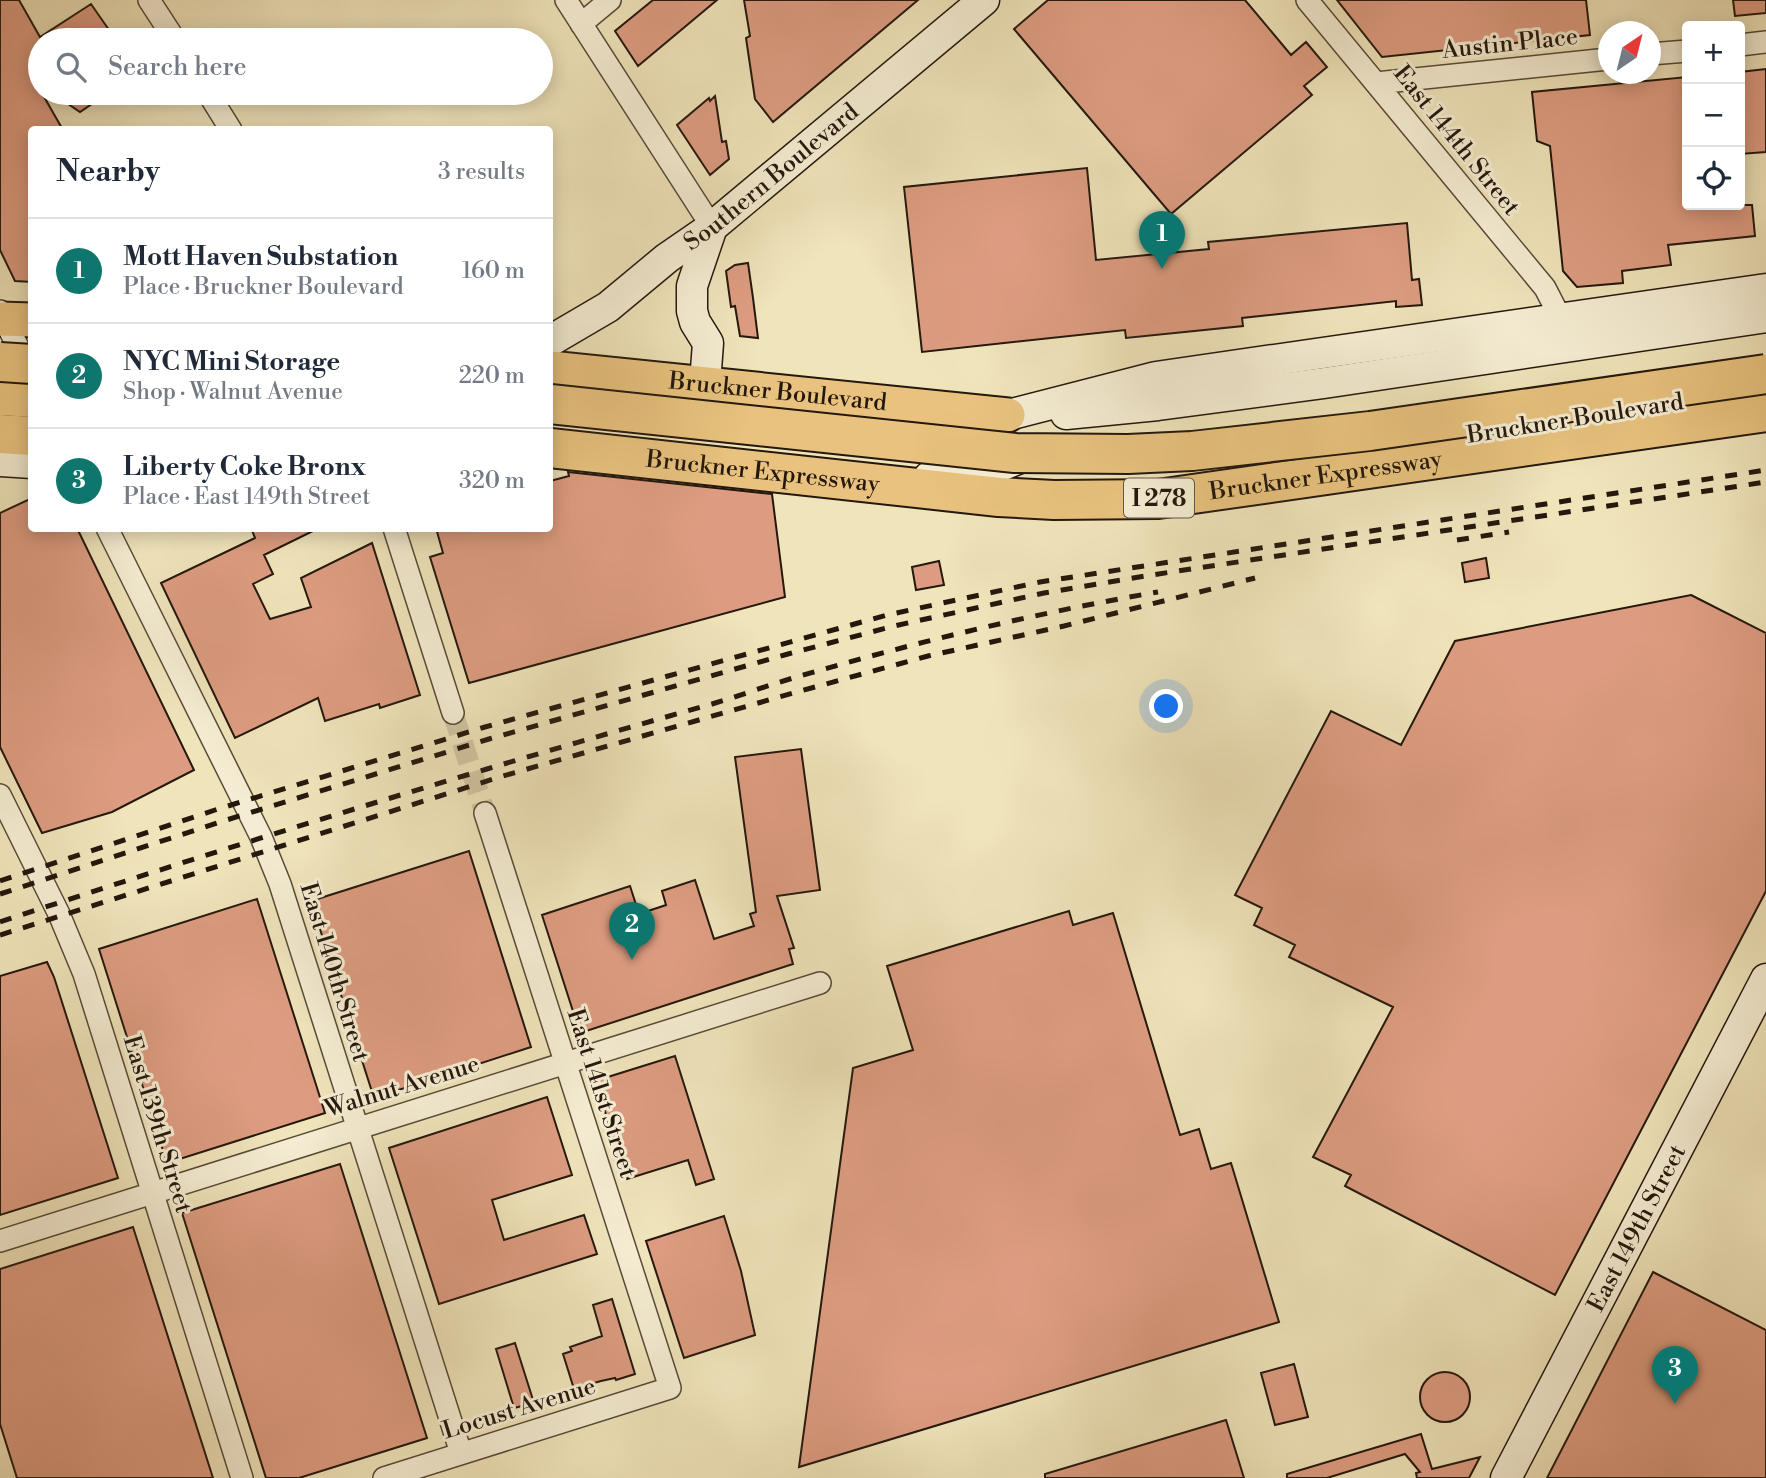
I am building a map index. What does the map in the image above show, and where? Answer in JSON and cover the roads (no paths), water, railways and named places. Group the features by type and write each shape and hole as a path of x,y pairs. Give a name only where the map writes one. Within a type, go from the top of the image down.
{"highway":[{"path":"0,362 28,364"},
{"name":"Bruckner Expressway","path":"553,404 1015,453 1116,455 1192,451 1370,431 1766,374"},
{"path":"0,396 28,398"},
{"name":"Bruckner Expressway","path":"553,448 999,497 1101,501 1182,495 1766,412"},
{"path":"0,434 28,436"}],"main road":[{"name":"Southern Boulevard","path":"553,339 608,307 667,258 712,227 971,4"},
{"path":"642,429 705,383 708,343 692,311 692,286 712,227"},
{"name":"Bruckner Boulevard","path":"1007,415 1156,377 1766,289"},
{"name":"Bruckner Boulevard","path":"553,368 1007,415 1070,414 1324,383 1766,317"},
{"name":"Bruckner Boulevard","path":"553,419 943,460 997,461 1766,358"},
{"path":"0,382 28,384"},
{"name":"Bruckner Boulevard","path":"553,439 1030,489 1103,488 1766,389"},
{"path":"1364,412 1502,429"},
{"path":"911,478 983,474 1020,458"},
{"path":"0,461 28,463"},
{"name":"East 149th Street","path":"1506,1478 1766,979"}],"street":[{"path":"149,0 167,28"},
{"path":"566,0 712,227"},
{"path":"581,24 610,0"},
{"name":"East 144th Street","path":"1307,0 1545,288 1560,317"},
{"path":"1745,44 1766,42"},
{"path":"1661,53 1682,51"},
{"name":"Austin Place","path":"1376,83 1598,60"},
{"path":"216,105 229,126"},
{"path":"7,317 28,365"},
{"name":"East 140th Street","path":"109,532 271,860 461,1453"},
{"path":"395,532 453,713"},
{"name":"East 139th Street","path":"0,796 74,949 242,1478"},
{"name":"East 141st Street","path":"485,813 670,1388"},
{"name":"Walnut Avenue","path":"0,1241 820,983"},
{"name":"Locust Avenue","path":"384,1478 670,1388"}],"tunnel":[{"path":"453,713 485,813"}],"railway":[{"path":"0,881 215,810 485,727 887,615 1040,582 1766,470"},
{"path":"0,894 220,822 489,739 894,626 1044,593 1145,576 1766,482"},
{"path":"1457,540 1509,532"},
{"path":"0,935 503,776 793,693 928,656 1064,626 1255,578"},
{"path":"0,922 355,809 838,665 1020,619 1158,592"}],"place":[{"name":"Mott Haven Substation","path":"1162,269"},
{"name":"NYC Mini Storage","path":"632,960"},
{"name":"Liberty Coke Bronx","path":"1675,1404"}]}
